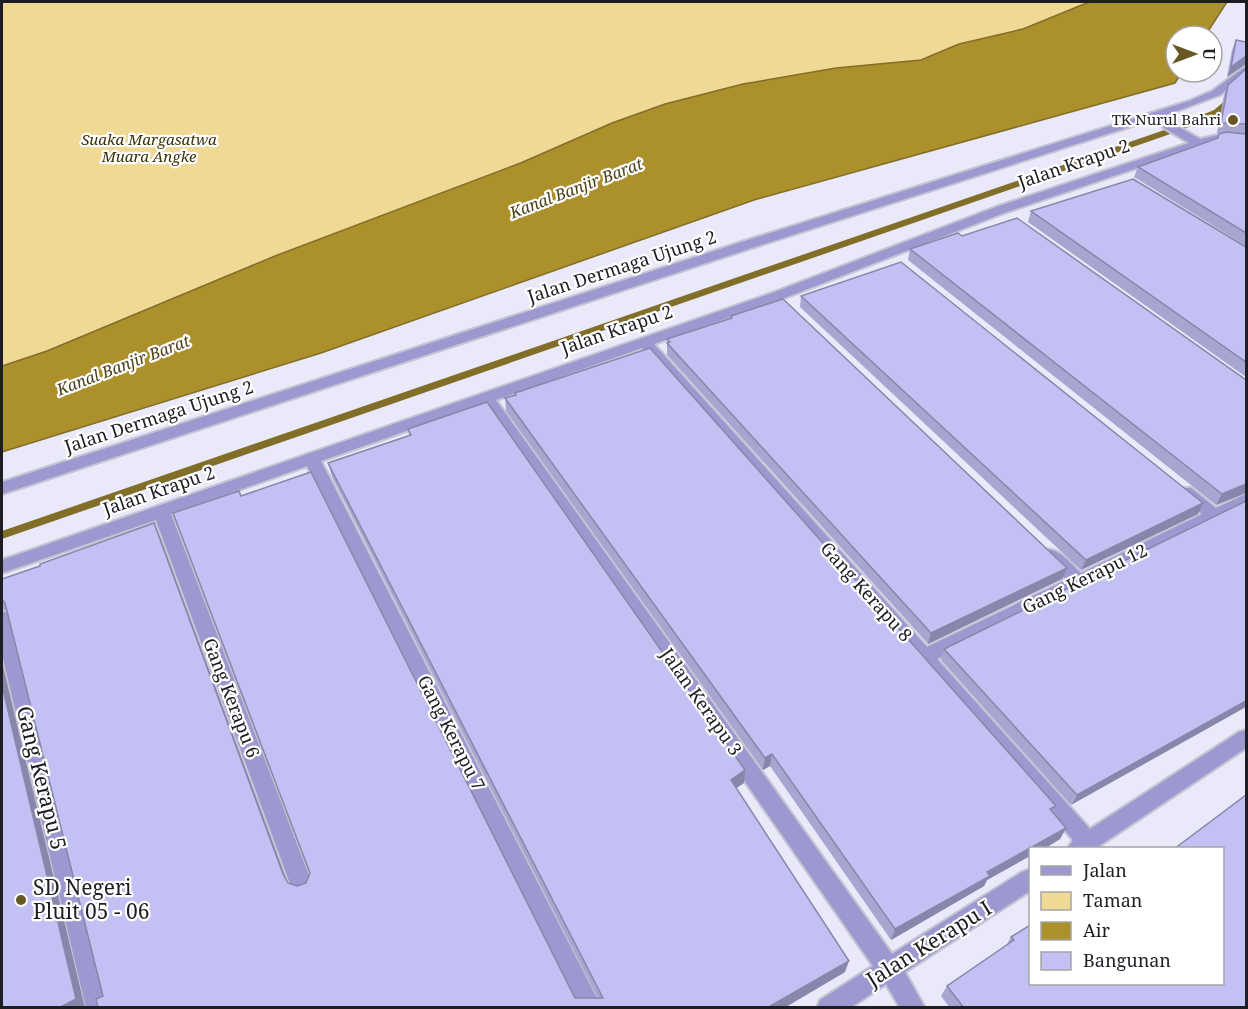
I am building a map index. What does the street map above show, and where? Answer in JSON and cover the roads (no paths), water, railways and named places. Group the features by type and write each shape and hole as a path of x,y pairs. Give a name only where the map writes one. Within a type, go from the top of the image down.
{"street":[{"name":"Jalan Dermaga Ujung 2","path":"2,488 744,246 1156,118 1216,93 1246,69"},
{"path":"1156,118 1194,141"},
{"name":"Jalan Krapu 2","path":"2,567 644,341 782,300 886,253 1005,214 1194,141 1222,137 1246,140"},
{"path":"1112,171 1132,183"},
{"path":"886,253 904,268"},
{"name":"Gang Kerapu 8","path":"644,341 924,657 1083,845"},
{"name":"Jalan Kerapu 3","path":"486,397 890,970 914,1008"},
{"name":"Gang Kerapu 7","path":"311,459 591,1008"},
{"path":"1178,486 1215,516"},
{"name":"Gang Kerapu 12","path":"924,657 1246,500"},
{"name":"Gang Kerapu 6","path":"161,511 302,886"},
{"path":"1036,541 1079,582"},
{"name":"Gang Kerapu 5","path":"2,618 98,1008"},
{"path":"1083,845 1246,738"},
{"name":"Jalan Kerapu I","path":"828,1008 1029,880"}],"water":[{"name":"Kanal Banjir Barat","path":"1089,2 1227,2 1213,24 1164,24 1164,84 1171,84 754,200 321,353 2,452 2,366 47,351 275,256 523,162 612,123 665,104 743,84 836,68 921,60 959,44 1023,29"}],"waterway":[{"path":"2,535 1176,129 1217,112 1246,85"}],"place":[{"name":"TK Nurul Bahri","path":"1233,120"},
{"name":"SD Negeri Pluit 05 - 06","path":"21,900"}],"park label":[{"name":"Suaka Margasatwa Muara Angke","path":"149,148"}]}
